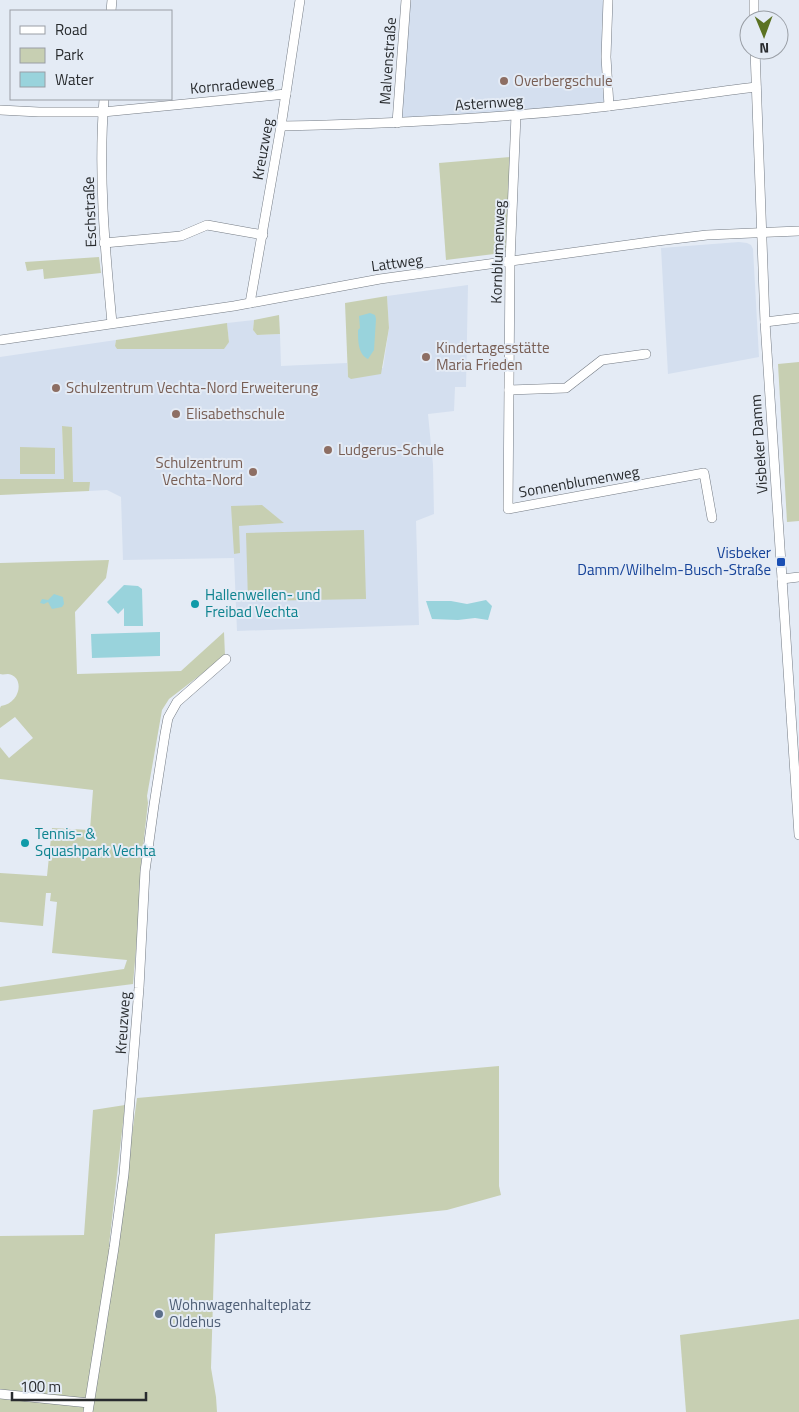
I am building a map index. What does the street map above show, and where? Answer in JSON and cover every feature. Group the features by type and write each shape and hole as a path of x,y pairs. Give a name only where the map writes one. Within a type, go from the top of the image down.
{"street":[{"name":"Kreuzweg","path":"250,303 281,126 300,0"},
{"name":"Malvenstraße","path":"397,124 406,0"},
{"path":"608,0 606,40 609,106"},
{"name":"Visbeker Damm","path":"755,60 765,322 799,835"},
{"name":"Asternweg","path":"281,126 397,124 516,115 609,106 756,87"},
{"name":"Kornradeweg","path":"0,110 63,113 103,112 286,94"},
{"name":"Eschstraße","path":"104,100 102,185 104,243 112,323"},
{"name":"Kornblumenweg","path":"508,458 510,262 516,115"},
{"path":"104,243 181,236 207,225 262,235"},
{"name":"Lattweg","path":"0,340 250,303 380,279 684,237 799,231"},
{"path":"765,322 799,318"},
{"path":"509,390 566,388 602,360 646,354"},
{"name":"Sonnenblumenweg","path":"508,458 508,509 704,473 712,518"},
{"path":"782,580 799,577"},
{"name":"Kreuzweg","path":"89,1408 124,1174 139,988 145,870 165,734 168,718 177,702 226,659"},
{"path":"0,1394 89,1408"}],"shaded area":[{"name":"Overbergschule","path":"406,0 608,0 609,106 397,123"},
{"path":"739,242 751,245 753,249 759,357 668,374 661,248"},
{"name":"Schulzentrum Vechta-Nord","path":"468,285 466,387 455,387 454,411 428,414 433,465 434,514 416,521 419,625 237,631 234,558 123,560 121,497 107,490 89,491 89,482 73,482 72,427 62,427 64,479 0,479 0,357 116,340 115,346 117,349 229,342 227,323 254,320 253,330 257,335 280,334 281,366 347,363 348,377 383,368 389,328 387,296"}],"green space":[{"path":"511,157 507,250 502,253 446,260 439,163"},
{"path":"99,257 101,273 44,279 43,269 27,271 25,262"},
{"path":"387,296 389,328 381,374 351,379 348,377 345,303"},
{"path":"279,315 280,334 257,335 253,330 254,320"},
{"path":"227,323 229,342 224,349 117,349 115,346 116,340"},
{"path":"799,362 799,521 787,522 778,364"},
{"path":"62,426 72,427 73,482 90,482 89,491 0,495 0,479 64,479"},
{"path":"20,447 55,448 55,474 20,474"},
{"path":"262,505 284,523 239,526 240,553 234,554 231,506"},
{"path":"364,530 366,599 248,601 246,533"},
{"path":"109,560 106,578 75,612 77,674 181,671 224,632 225,656 169,699 162,710 147,796 148,803 140,873 140,903 133,984 0,1001 0,987 124,969 127,960 52,953 57,902 50,901 51,893 46,893 43,926 0,922 0,873 47,876 52,828 90,830 93,790 0,779 0,747 9,758 33,738 15,717 0,728 0,708 13,700 19,684 13,676 0,674 0,563"},
{"path":"499,1066 499,1186 501,1195 447,1210 215,1234 211,1368 217,1412 0,1412 0,1236 84,1235 93,1110 125,1105 109,1245 117,1243 137,1098"},
{"path":"799,1319 799,1412 686,1412 680,1335"}],"water":[{"path":"370,313 375,315 376,319 374,350 368,359 360,351 358,330 360,328 359,316"},
{"path":"124,585 138,586 142,589 143,626 124,626 124,608 118,614 107,602"},
{"path":"54,594 63,597 64,604 62,607 52,609 48,602 40,603 42,599 48,600"},
{"path":"486,600 492,606 488,620 475,618 458,620 432,619 426,601 451,601 467,604"},
{"path":"160,632 160,656 92,658 91,634"}],"place":[{"name":"Overbergschule","path":"504,81"},
{"name":"Kindertagesstätte Maria Frieden","path":"426,357"},
{"name":"Schulzentrum Vechta-Nord Erweiterung","path":"56,388"},
{"name":"Elisabethschule","path":"176,414"},
{"name":"Ludgerus-Schule","path":"328,450"},
{"name":"Schulzentrum Vechta-Nord","path":"253,472"},
{"name":"Visbeker Damm/Wilhelm-Busch-Straße","path":"781,562"},
{"name":"Hallenwellen- und Freibad Vechta","path":"195,604"},
{"name":"Tennis- & Squashpark Vechta","path":"25,843"},
{"name":"Wohnwagenhalteplatz Oldehus","path":"159,1314"}]}
